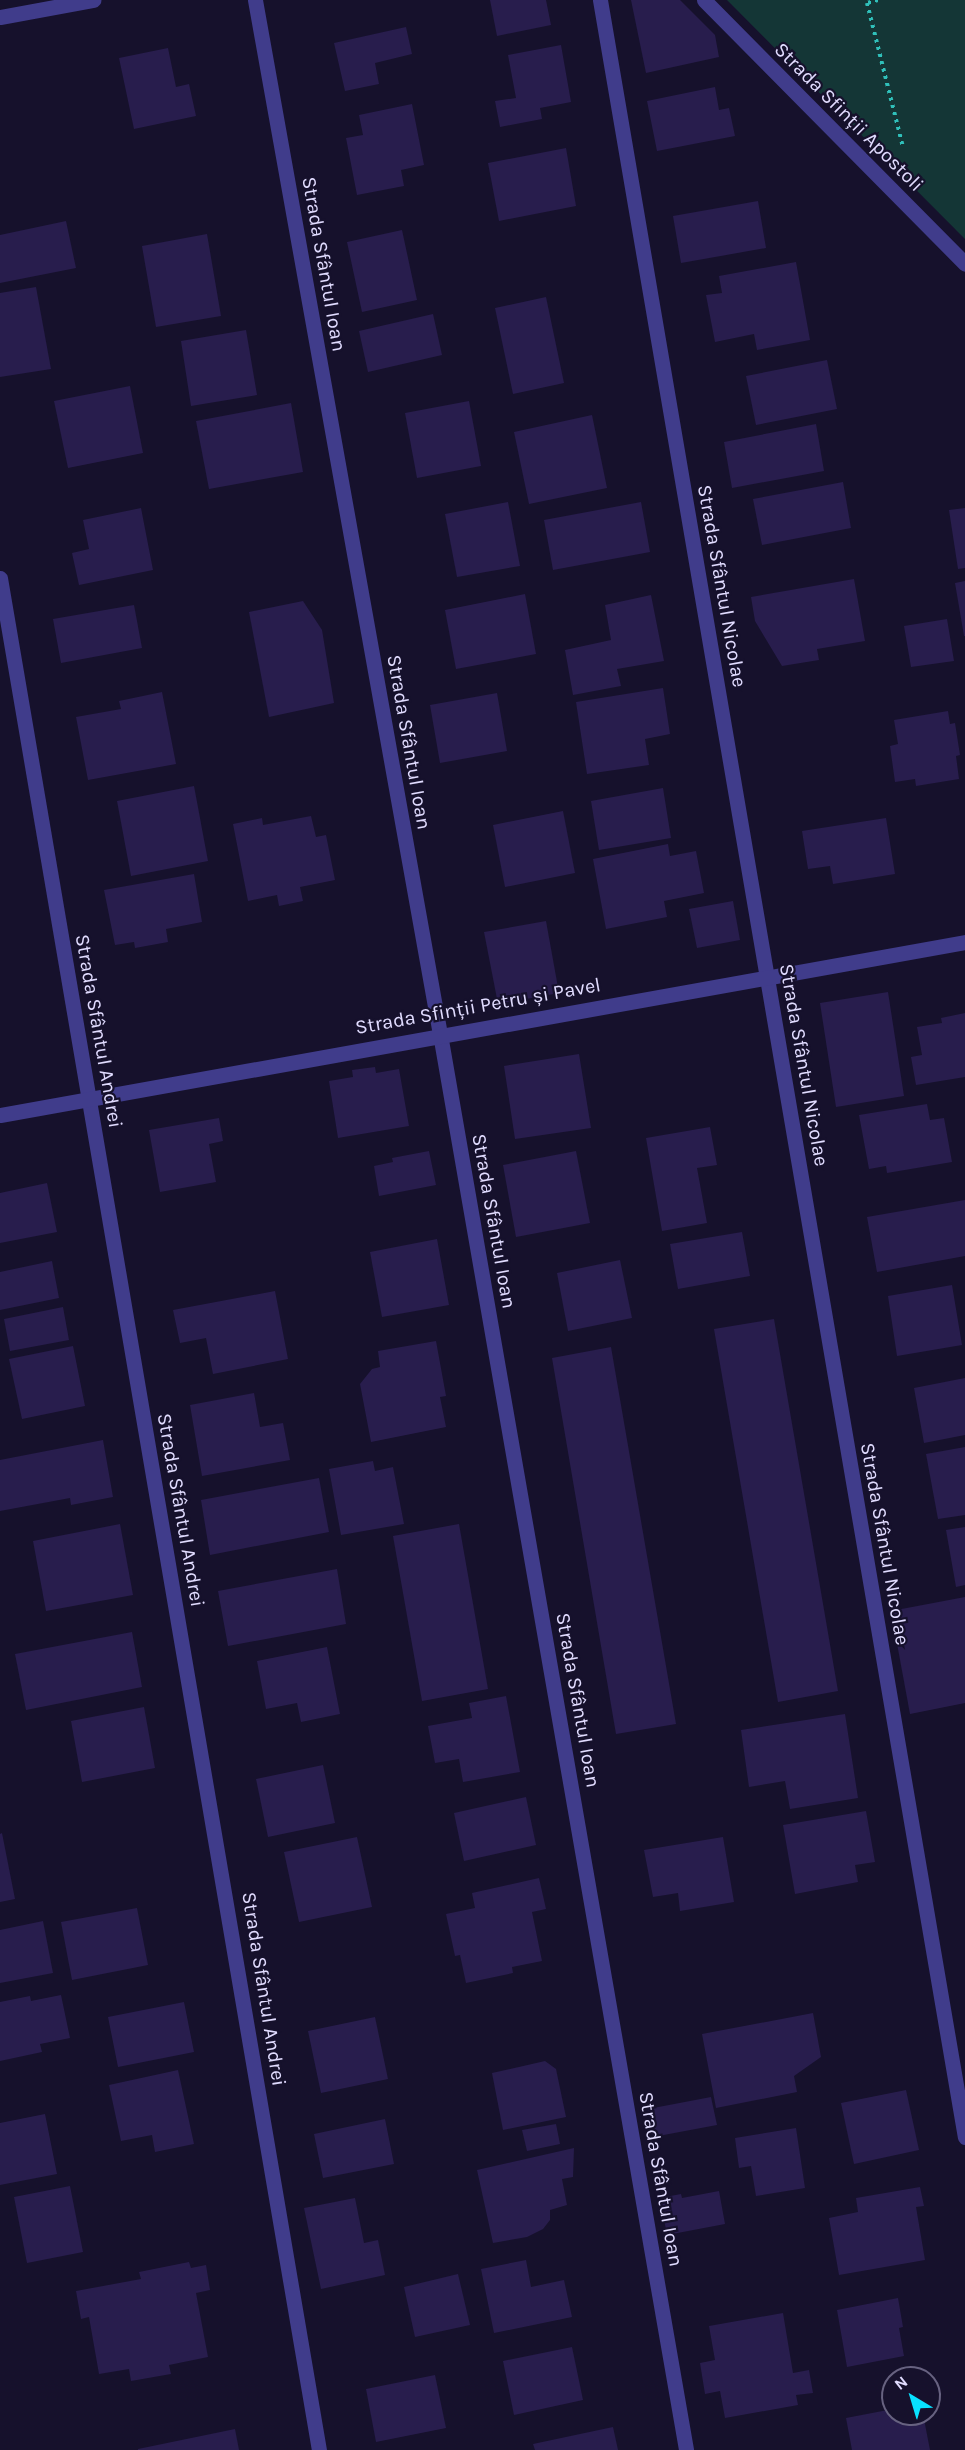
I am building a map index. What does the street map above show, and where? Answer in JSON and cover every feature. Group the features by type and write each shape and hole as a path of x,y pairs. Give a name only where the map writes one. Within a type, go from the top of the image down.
{"street":[{"path":"0,16 93,0"},
{"name":"Strada Sfântul Ioan","path":"255,0 440,1034 687,2450"},
{"name":"Strada Sfântul Nicolae","path":"600,0 965,2137"},
{"name":"Strada Sfinții Apostoli","path":"704,0 965,264"},
{"name":"Strada Sfântul Andrei","path":"0,578 226,1892 319,2450"},
{"name":"Strada Sfinții Petru și Pavel","path":"0,1115 440,1034 965,942"}],"path":[{"path":"878,0 867,3 903,147"}],"green space":[{"path":"727,0 965,0 965,239"}],"building":[{"path":"490,0 546,0 551,25 497,36"},
{"path":"631,0 680,0 715,35 719,57 646,73"},
{"path":"406,27 412,54 375,63 379,84 345,91 334,43"},
{"path":"561,45 571,102 540,108 542,119 500,127 495,101 516,98 508,55"},
{"path":"168,48 176,87 189,84 196,116 134,129 119,58"},
{"path":"715,87 719,110 729,108 735,136 657,151 647,101"},
{"path":"412,104 424,165 401,170 404,186 357,195 346,138 363,135 359,115"},
{"path":"566,148 576,206 499,221 488,163"},
{"path":"758,201 766,248 681,263 673,216"},
{"path":"66,221 76,268 0,283 0,235"},
{"path":"402,230 417,300 362,312 347,242"},
{"path":"207,234 221,316 156,327 142,246"},
{"path":"796,262 810,340 757,350 754,334 715,342 706,295 722,293 719,276"},
{"path":"36,287 51,369 0,377 0,293"},
{"path":"546,297 564,383 513,394 495,308"},
{"path":"433,314 442,355 368,372 359,331"},
{"path":"246,330 257,395 191,406 181,341"},
{"path":"827,360 837,409 756,425 746,376"},
{"path":"130,386 143,453 68,468 54,401"},
{"path":"469,401 481,466 417,478 405,413"},
{"path":"291,403 303,472 209,489 196,421"},
{"path":"592,415 607,488 529,504 514,432"},
{"path":"816,424 824,471 732,488 724,442"},
{"path":"843,482 851,528 762,545 753,499"},
{"path":"508,502 520,566 457,577 445,514"},
{"path":"641,502 650,552 553,570 544,520"},
{"path":"141,508 153,570 79,585 72,553 89,549 83,520"},
{"path":"965,508 965,568 958,569 949,510"},
{"path":"854,579 865,641 817,649 819,660 782,666 755,621 751,597"},
{"path":"965,581 965,636 964,636 955,583"},
{"path":"525,594 536,654 456,669 445,610"},
{"path":"651,595 664,661 617,669 621,686 573,695 565,650 611,640 605,605"},
{"path":"303,601 322,630 334,703 269,717 249,612"},
{"path":"134,605 142,648 61,663 53,619"},
{"path":"947,619 954,661 911,667 904,626"},
{"path":"663,688 670,734 645,739 649,765 587,774 576,702"},
{"path":"162,692 176,764 88,780 76,717 121,709 119,701"},
{"path":"497,693 507,751 440,763 430,705"},
{"path":"948,711 950,724 955,723 960,755 956,756 959,779 916,786 915,779 895,782 890,746 898,744 894,720"},
{"path":"194,786 208,861 131,876 117,801"},
{"path":"663,788 671,838 599,850 591,801"},
{"path":"563,811 575,873 505,887 493,825"},
{"path":"311,816 316,837 326,835 335,880 300,887 303,901 279,906 277,895 248,901 233,824 262,818 263,825"},
{"path":"886,818 895,874 833,884 830,866 808,869 802,831"},
{"path":"668,844 670,856 696,851 704,893 664,901 667,917 606,929 593,859"},
{"path":"194,874 202,922 166,929 168,942 135,948 134,942 115,945 104,890"},
{"path":"733,901 740,940 697,948 689,909"},
{"path":"546,921 559,993 498,1004 484,932"},
{"path":"888,992 904,1096 836,1107 820,1003"},
{"path":"965,1013 965,1077 916,1085 911,1057 922,1055 917,1027 942,1023 941,1018"},
{"path":"579,1054 591,1128 515,1139 504,1066"},
{"path":"375,1067 376,1073 399,1069 409,1126 338,1138 329,1081 353,1077 352,1070"},
{"path":"927,1104 930,1120 944,1118 952,1162 887,1173 886,1166 869,1169 859,1115"},
{"path":"219,1118 223,1141 209,1144 216,1182 160,1192 149,1130"},
{"path":"710,1127 717,1165 697,1168 707,1223 662,1231 646,1138"},
{"path":"429,1151 436,1185 379,1196 374,1166 393,1162 392,1158"},
{"path":"576,1151 590,1223 516,1237 503,1165"},
{"path":"47,1183 57,1232 0,1243 0,1193"},
{"path":"965,1200 965,1256 877,1272 867,1217"},
{"path":"742,1232 750,1276 678,1289 670,1244"},
{"path":"437,1239 449,1305 382,1317 370,1252"},
{"path":"620,1260 632,1318 568,1331 557,1273"},
{"path":"52,1261 59,1298 0,1310 0,1272"},
{"path":"952,1285 962,1345 897,1356 888,1296"},
{"path":"275,1291 288,1359 213,1374 206,1338 180,1343 173,1310"},
{"path":"63,1307 69,1340 10,1351 4,1319"},
{"path":"774,1319 838,1691 778,1702 714,1329"},
{"path":"436,1341 446,1396 440,1397 446,1427 371,1442 360,1384 372,1369 380,1367 378,1351"},
{"path":"73,1346 85,1406 22,1419 9,1359"},
{"path":"611,1347 676,1724 616,1734 552,1358"},
{"path":"965,1378 965,1435 924,1443 914,1388"},
{"path":"254,1393 260,1427 283,1423 290,1460 202,1476 190,1405"},
{"path":"103,1440 113,1497 71,1505 70,1498 0,1511 0,1460"},
{"path":"965,1447 965,1515 938,1519 926,1454"},
{"path":"373,1461 375,1471 393,1467 404,1524 341,1535 329,1469"},
{"path":"319,1478 329,1532 210,1555 201,1500"},
{"path":"120,1524 133,1595 46,1611 33,1541"},
{"path":"459,1524 488,1689 422,1701 393,1536"},
{"path":"965,1527 965,1585 956,1587 946,1530"},
{"path":"337,1569 346,1624 228,1646 218,1591"},
{"path":"965,1597 965,1703 910,1714 891,1611"},
{"path":"132,1632 142,1687 26,1710 15,1654"},
{"path":"327,1647 340,1714 301,1722 297,1703 266,1709 257,1661"},
{"path":"506,1696 520,1772 463,1782 459,1759 435,1763 428,1726 472,1718 469,1703"},
{"path":"144,1707 155,1768 82,1782 71,1721"},
{"path":"845,1714 858,1798 790,1809 785,1781 749,1787 741,1730"},
{"path":"323,1765 335,1823 268,1837 256,1779"},
{"path":"526,1797 536,1845 464,1861 454,1813"},
{"path":"866,1811 875,1862 855,1865 858,1882 795,1894 783,1825"},
{"path":"2,1833 15,1899 0,1902 0,1834"},
{"path":"357,1837 372,1907 299,1922 284,1852"},
{"path":"723,1837 734,1902 680,1911 678,1893 653,1897 644,1850"},
{"path":"539,1878 546,1909 532,1912 542,1961 512,1967 513,1973 466,1983 460,1955 455,1956 446,1914 475,1908 472,1893"},
{"path":"137,1908 148,1965 72,1980 61,1922"},
{"path":"43,1921 53,1973 0,1983 0,1930"},
{"path":"61,1995 70,2038 40,2044 42,2052 0,2061 0,2002 30,1996 31,2001"},
{"path":"184,2002 194,2052 118,2067 108,2017"},
{"path":"813,2013 821,2057 794,2076 797,2092 716,2108 702,2034"},
{"path":"375,2017 388,2079 321,2093 308,2031"},
{"path":"545,2061 556,2069 566,2117 503,2130 492,2073"},
{"path":"178,2070 194,2144 155,2152 152,2135 121,2141 109,2085"},
{"path":"906,2090 919,2150 854,2164 841,2103"},
{"path":"711,2097 717,2125 653,2137 648,2109"},
{"path":"45,2114 57,2174 0,2185 0,2123"},
{"path":"385,2119 394,2164 323,2178 314,2134"},
{"path":"556,2124 560,2144 527,2151 522,2130"},
{"path":"796,2128 805,2188 756,2196 751,2166 739,2168 735,2138"},
{"path":"574,2148 573,2177 562,2179 567,2205 550,2210 550,2220 543,2229 527,2237 493,2243 477,2170"},
{"path":"70,2186 83,2252 27,2263 14,2197"},
{"path":"920,2187 924,2206 916,2207 925,2260 839,2275 829,2218 858,2212 856,2198"},
{"path":"719,2191 725,2224 667,2235 660,2198 681,2194 682,2198"},
{"path":"355,2198 364,2243 378,2240 385,2275 321,2289 304,2208"},
{"path":"526,2260 531,2287 564,2280 572,2317 494,2333 481,2269"},
{"path":"189,2262 191,2268 206,2265 210,2290 196,2293 208,2357 169,2365 171,2374 131,2381 129,2369 99,2374 89,2317 81,2319 76,2291 141,2279 139,2272"},
{"path":"458,2274 470,2325 415,2337 404,2287"},
{"path":"898,2298 903,2327 899,2328 904,2356 847,2367 837,2310"},
{"path":"783,2313 793,2373 809,2370 813,2393 796,2395 798,2405 725,2418 720,2391 705,2394 700,2363 715,2360 709,2326"},
{"path":"572,2347 583,2400 514,2415 503,2361"},
{"path":"435,2375 446,2428 376,2442 366,2389"},
{"path":"881,2411 881,2426 925,2426 930,2450 852,2450 846,2418"},
{"path":"613,2427 618,2450 535,2450 533,2444"},
{"path":"235,2429 239,2450 138,2450 138,2449"}]}
